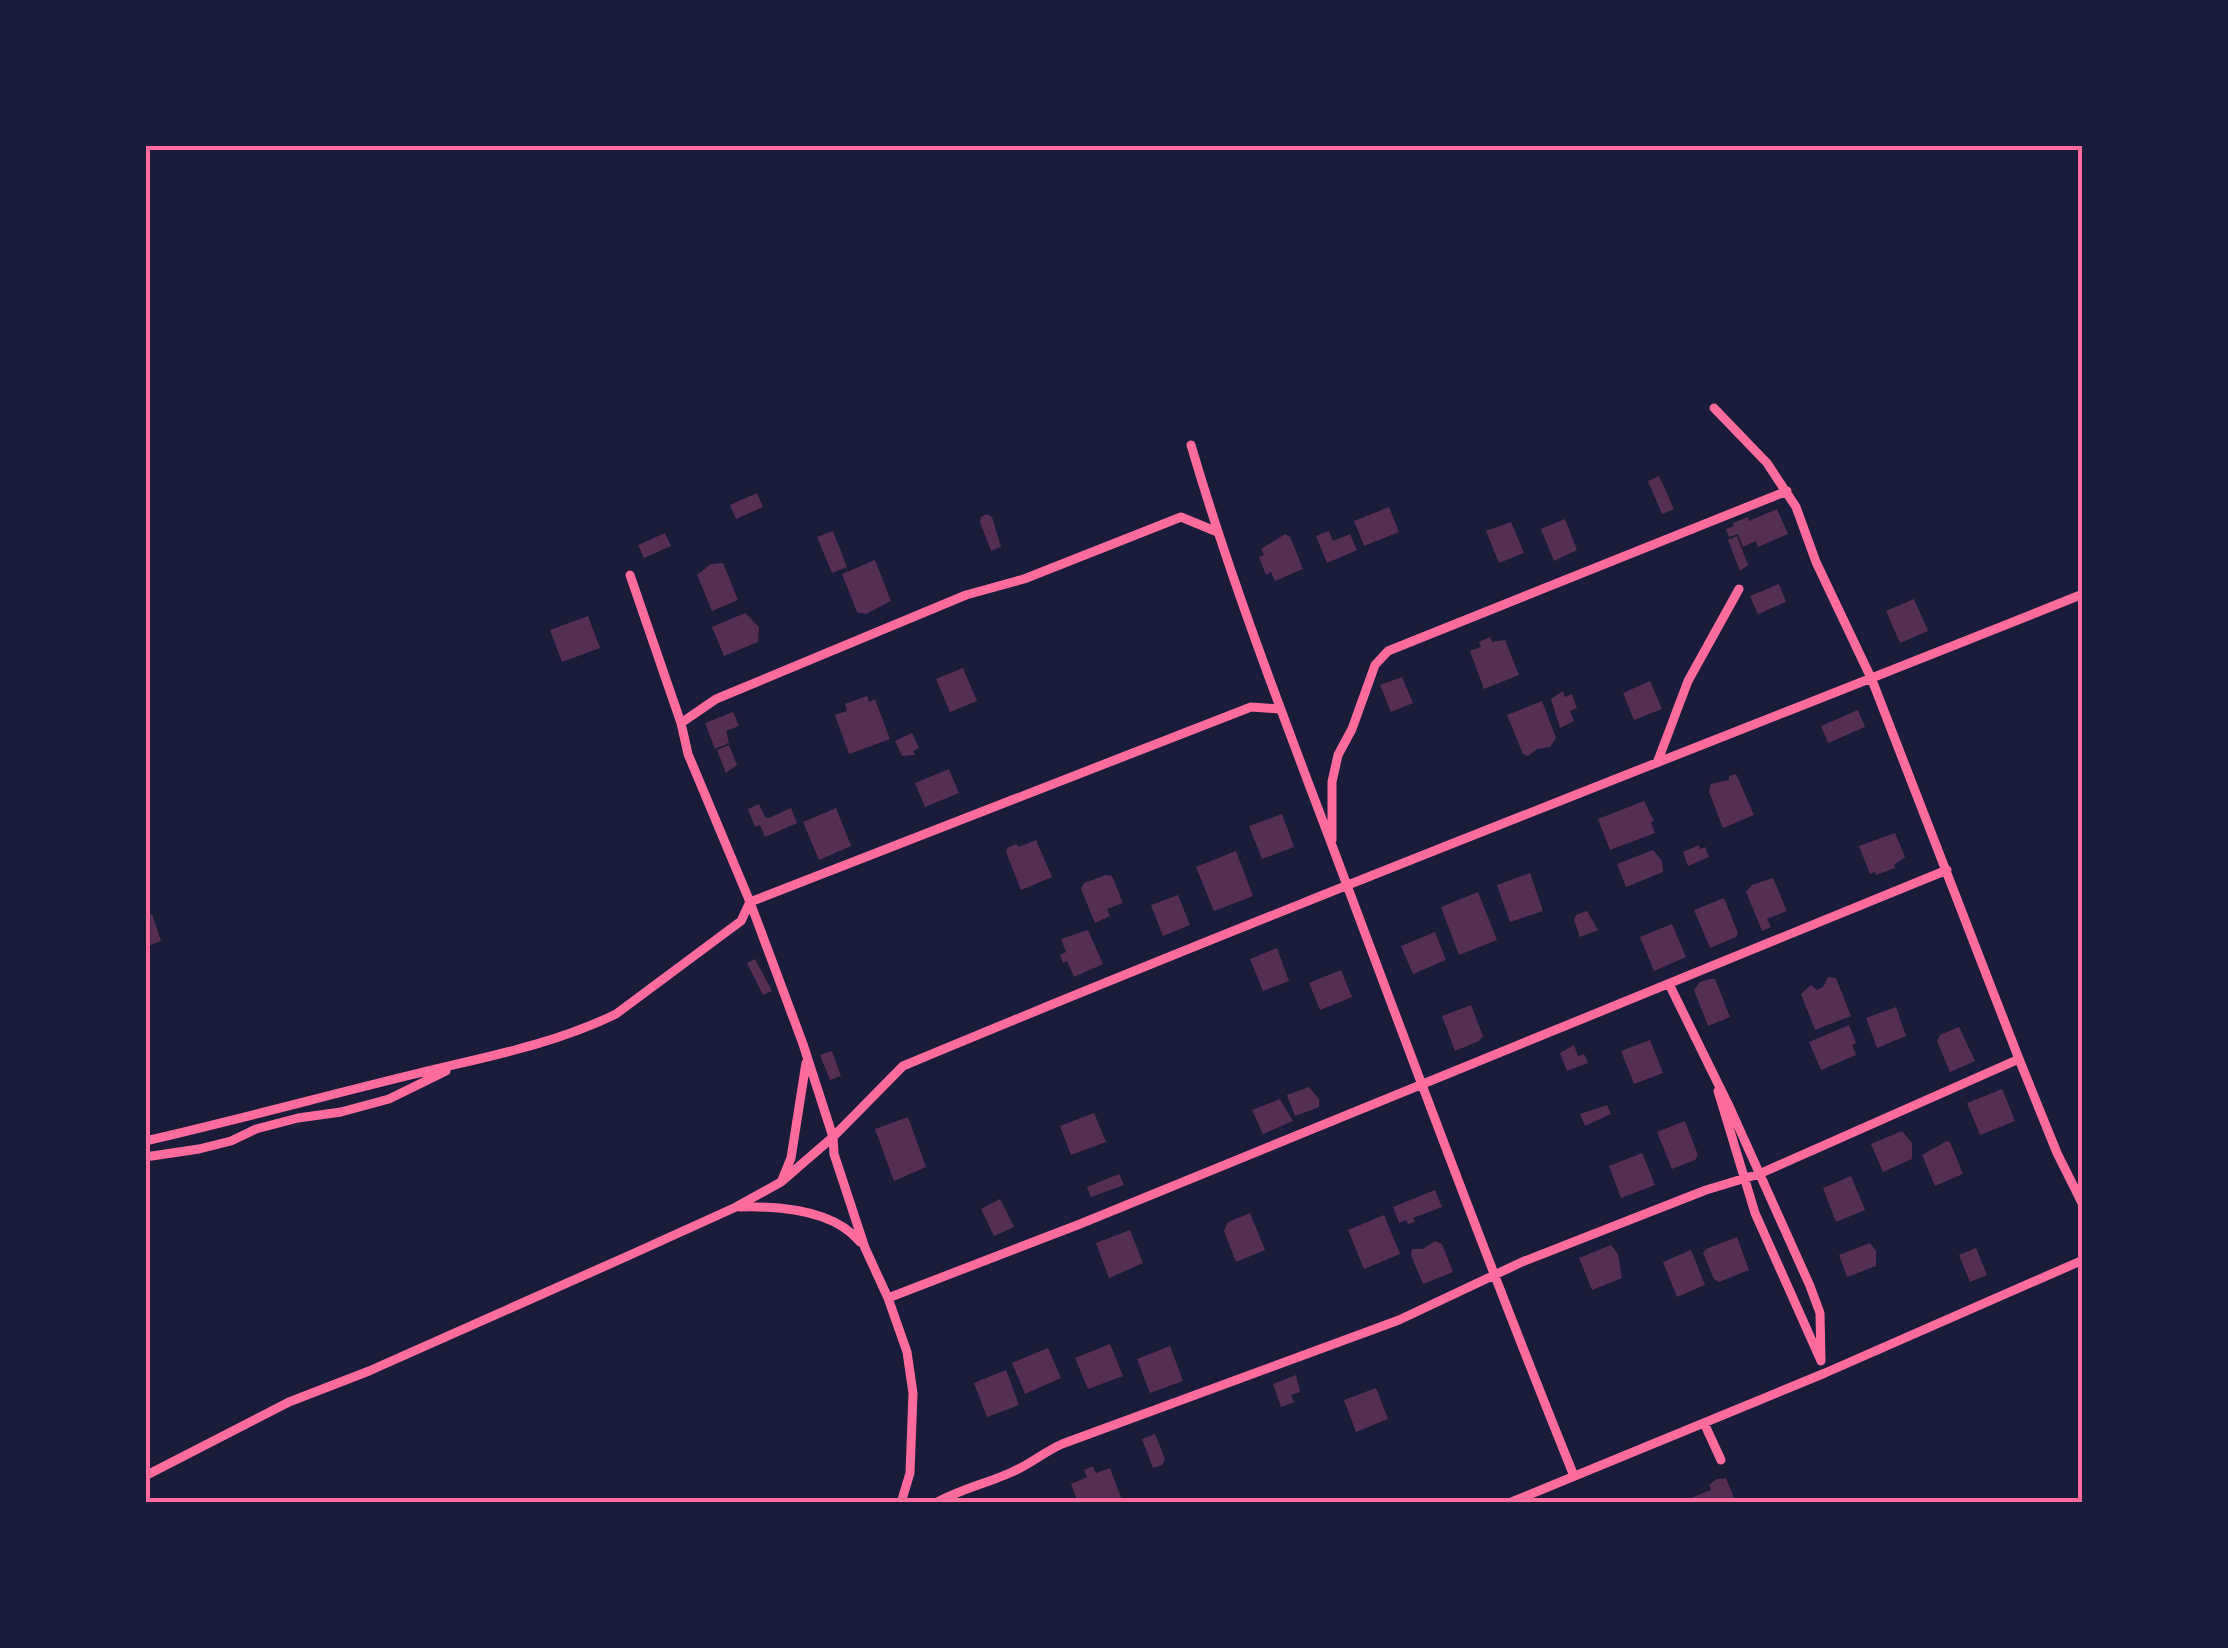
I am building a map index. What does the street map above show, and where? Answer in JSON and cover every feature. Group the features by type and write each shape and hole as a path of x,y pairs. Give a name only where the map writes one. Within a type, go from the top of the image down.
{"street":[{"path":"1714,408 1787,491 1872,680 2019,1059 2083,1205"},
{"path":"1190,445 1279,709 1493,1276 1574,1476"},
{"path":"1332,846 1332,782 1338,755 1375,665 1388,652 1787,491"},
{"path":"682,723 716,699 966,595 1024,579 1182,517 1217,533"},
{"path":"630,575 682,723 688,754 750,902 807,1056 865,1248 907,1352 913,1393 910,1472 901,1503"},
{"path":"1656,762 1688,681 1739,589"},
{"path":"145,1476 289,1402 369,1371 736,1207 781,1182 834,1138 903,1066 2083,594"},
{"path":"145,1141 550,1040 616,1014 740,921 750,902 1251,707 1279,709"},
{"path":"888,1298 1670,986 1947,870"},
{"path":"1670,986 1820,1314 1821,1361"},
{"path":"781,1182 791,1158 807,1056"},
{"path":"936,1503 957,1490 1012,1472 1062,1444 1398,1320 1493,1276 1706,1190 1759,1174 2019,1059"},
{"path":"145,1156 198,1150 231,1141 256,1128 389,1099 458,1064"},
{"path":"1716,1080 1742,1179 1825,1373"},
{"path":"736,1207 766,1206 818,1216 849,1228 865,1248"},
{"path":"1509,1503 1825,1373 2083,1260"},
{"path":"1704,1422 1721,1460"}],"building":[{"path":"1659,476 1674,509 1662,514 1648,481"},
{"path":"757,493 763,507 736,519 730,505"},
{"path":"1389,507 1399,532 1364,546 1354,521"},
{"path":"1777,509 1788,534 1758,547 1756,541 1743,547 1738,534 1729,537 1726,529 1733,523"},
{"path":"987,514 992,517 1001,547 991,551 980,522"},
{"path":"1565,519 1577,550 1554,561 1541,529"},
{"path":"1511,522 1524,553 1499,563 1486,531"},
{"path":"833,531 847,567 832,573 817,537"},
{"path":"1329,531 1333,541 1350,534 1357,550 1327,563 1316,536"},
{"path":"665,533 671,546 644,558 638,545"},
{"path":"1285,534 1290,537 1303,569 1275,581 1271,572 1266,575 1259,557 1264,555 1261,549"},
{"path":"1737,536 1748,565 1740,571 1728,540"},
{"path":"875,560 891,601 866,614 857,612 842,574"},
{"path":"723,563 738,600 712,611 697,575 711,564"},
{"path":"1779,584 1786,602 1758,614 1750,596"},
{"path":"1914,599 1928,631 1900,643 1886,611"},
{"path":"745,613 759,627 758,642 724,656 712,627"},
{"path":"588,616 600,648 562,662 550,630"},
{"path":"1490,637 1492,642 1505,640 1519,675 1484,689 1470,651 1481,647 1479,642"},
{"path":"963,668 977,701 950,712 936,679"},
{"path":"1402,677 1413,703 1391,712 1380,685"},
{"path":"1650,681 1662,709 1634,720 1623,693"},
{"path":"1563,691 1565,697 1572,694 1577,708 1570,711 1574,721 1560,728 1551,699"},
{"path":"867,696 869,702 875,699 890,739 849,754 835,715 847,711 845,704"},
{"path":"1542,701 1556,738 1550,747 1537,749 1528,756 1523,754 1507,715"},
{"path":"1858,710 1865,727 1828,743 1821,726"},
{"path":"733,712 739,726 726,731 729,743 715,749 705,723"},
{"path":"912,733 919,748 913,751 915,755 902,756 895,741"},
{"path":"729,745 737,765 726,773 717,750"},
{"path":"949,769 959,793 925,807 915,783"},
{"path":"1736,774 1754,815 1723,828 1709,792 1711,784"},
{"path":"1644,801 1655,833 1610,850 1598,819"},
{"path":"759,804 769,818 791,808 797,823 765,837 760,825 755,827 748,809"},
{"path":"836,808 851,846 819,860 803,822"},
{"path":"1282,814 1294,847 1262,859 1249,826"},
{"path":"1895,833 1905,857 1895,868 1870,874 1859,846"},
{"path":"1036,840 1052,877 1021,890 1007,848"},
{"path":"1699,845 1700,849 1705,847 1709,857 1688,866 1683,852"},
{"path":"1653,850 1662,861 1663,872 1626,887 1617,864"},
{"path":"1236,851 1253,896 1214,911 1196,867"},
{"path":"1530,873 1543,911 1510,922 1497,885"},
{"path":"1112,876 1123,903 1107,909 1110,916 1095,923 1081,889 1084,883"},
{"path":"1773,878 1787,911 1767,919 1771,927 1762,931 1746,892 1752,885"},
{"path":"1478,892 1497,940 1459,955 1441,907"},
{"path":"1178,895 1190,925 1163,936 1151,905"},
{"path":"1724,898 1738,933 1710,948 1694,910"},
{"path":"1587,911 1598,930 1580,937 1574,920"},
{"path":"152,914 161,941 145,947 145,916"},
{"path":"1672,924 1686,957 1654,971 1640,937"},
{"path":"1088,930 1103,964 1074,977 1060,955 1066,952 1061,939"},
{"path":"1435,932 1446,960 1413,974 1401,946"},
{"path":"1277,948 1289,981 1263,991 1250,959"},
{"path":"755,959 772,991 763,995 747,963"},
{"path":"1341,970 1352,997 1320,1010 1309,983"},
{"path":"1828,977 1836,978 1851,1016 1815,1030 1801,994 1811,985 1817,990 1823,987"},
{"path":"1715,979 1730,1017 1708,1026 1694,990 1700,982"},
{"path":"1471,1005 1483,1036 1455,1051 1442,1016"},
{"path":"1896,1007 1906,1036 1877,1048 1866,1018"},
{"path":"1849,1025 1856,1055 1821,1070 1809,1042"},
{"path":"1959,1027 1975,1061 1950,1072 1937,1041 1940,1035"},
{"path":"1650,1040 1663,1073 1634,1084 1621,1051"},
{"path":"1574,1045 1578,1056 1584,1054 1588,1063 1567,1071 1560,1053"},
{"path":"832,1051 841,1076 830,1080 820,1055"},
{"path":"1309,1087 1319,1099 1319,1107 1295,1116 1287,1095"},
{"path":"2002,1089 2015,1121 1980,1135 1967,1103"},
{"path":"1280,1099 1293,1121 1263,1134 1252,1110"},
{"path":"1607,1105 1611,1114 1585,1126 1580,1114"},
{"path":"1094,1113 1106,1142 1071,1155 1060,1126"},
{"path":"908,1117 926,1167 894,1181 875,1129"},
{"path":"1685,1121 1698,1155 1672,1169 1657,1132"},
{"path":"1902,1131 1912,1143 1912,1159 1883,1172 1871,1144"},
{"path":"1947,1141 1963,1174 1935,1186 1922,1155"},
{"path":"1642,1153 1655,1185 1621,1198 1609,1166"},
{"path":"1119,1174 1124,1185 1091,1197 1087,1187"},
{"path":"1851,1176 1865,1210 1836,1222 1823,1188"},
{"path":"1435,1190 1442,1207 1413,1218 1415,1222 1399,1223 1393,1207"},
{"path":"1000,1199 1014,1227 994,1236 981,1209"},
{"path":"1250,1213 1265,1250 1236,1262 1224,1231 1228,1222"},
{"path":"1384,1215 1400,1254 1364,1269 1348,1230"},
{"path":"1130,1230 1143,1263 1109,1278 1096,1243"},
{"path":"1737,1237 1749,1270 1719,1282 1703,1253"},
{"path":"1435,1241 1442,1244 1453,1272 1423,1284 1412,1249 1423,1249"},
{"path":"1870,1243 1876,1251 1876,1266 1847,1277 1839,1255"},
{"path":"1611,1245 1618,1254 1622,1278 1592,1290 1579,1258"},
{"path":"1976,1248 1987,1275 1970,1282 1959,1255"},
{"path":"1691,1250 1705,1285 1677,1297 1663,1262"},
{"path":"1110,1344 1123,1376 1088,1389 1075,1358"},
{"path":"1170,1346 1183,1381 1150,1393 1137,1359"},
{"path":"1048,1348 1061,1378 1025,1394 1012,1363"},
{"path":"1006,1370 1019,1405 987,1417 974,1383"},
{"path":"1296,1375 1300,1392 1291,1395 1294,1402 1281,1407 1273,1384"},
{"path":"1376,1388 1388,1419 1356,1432 1344,1400"},
{"path":"1155,1434 1165,1459 1153,1468 1142,1439"},
{"path":"1093,1466 1096,1473 1110,1468 1123,1503 1078,1503 1071,1484 1087,1477 1084,1470"},
{"path":"1726,1478 1736,1503 1689,1503 1688,1499 1711,1490 1709,1485 1717,1479"}]}
